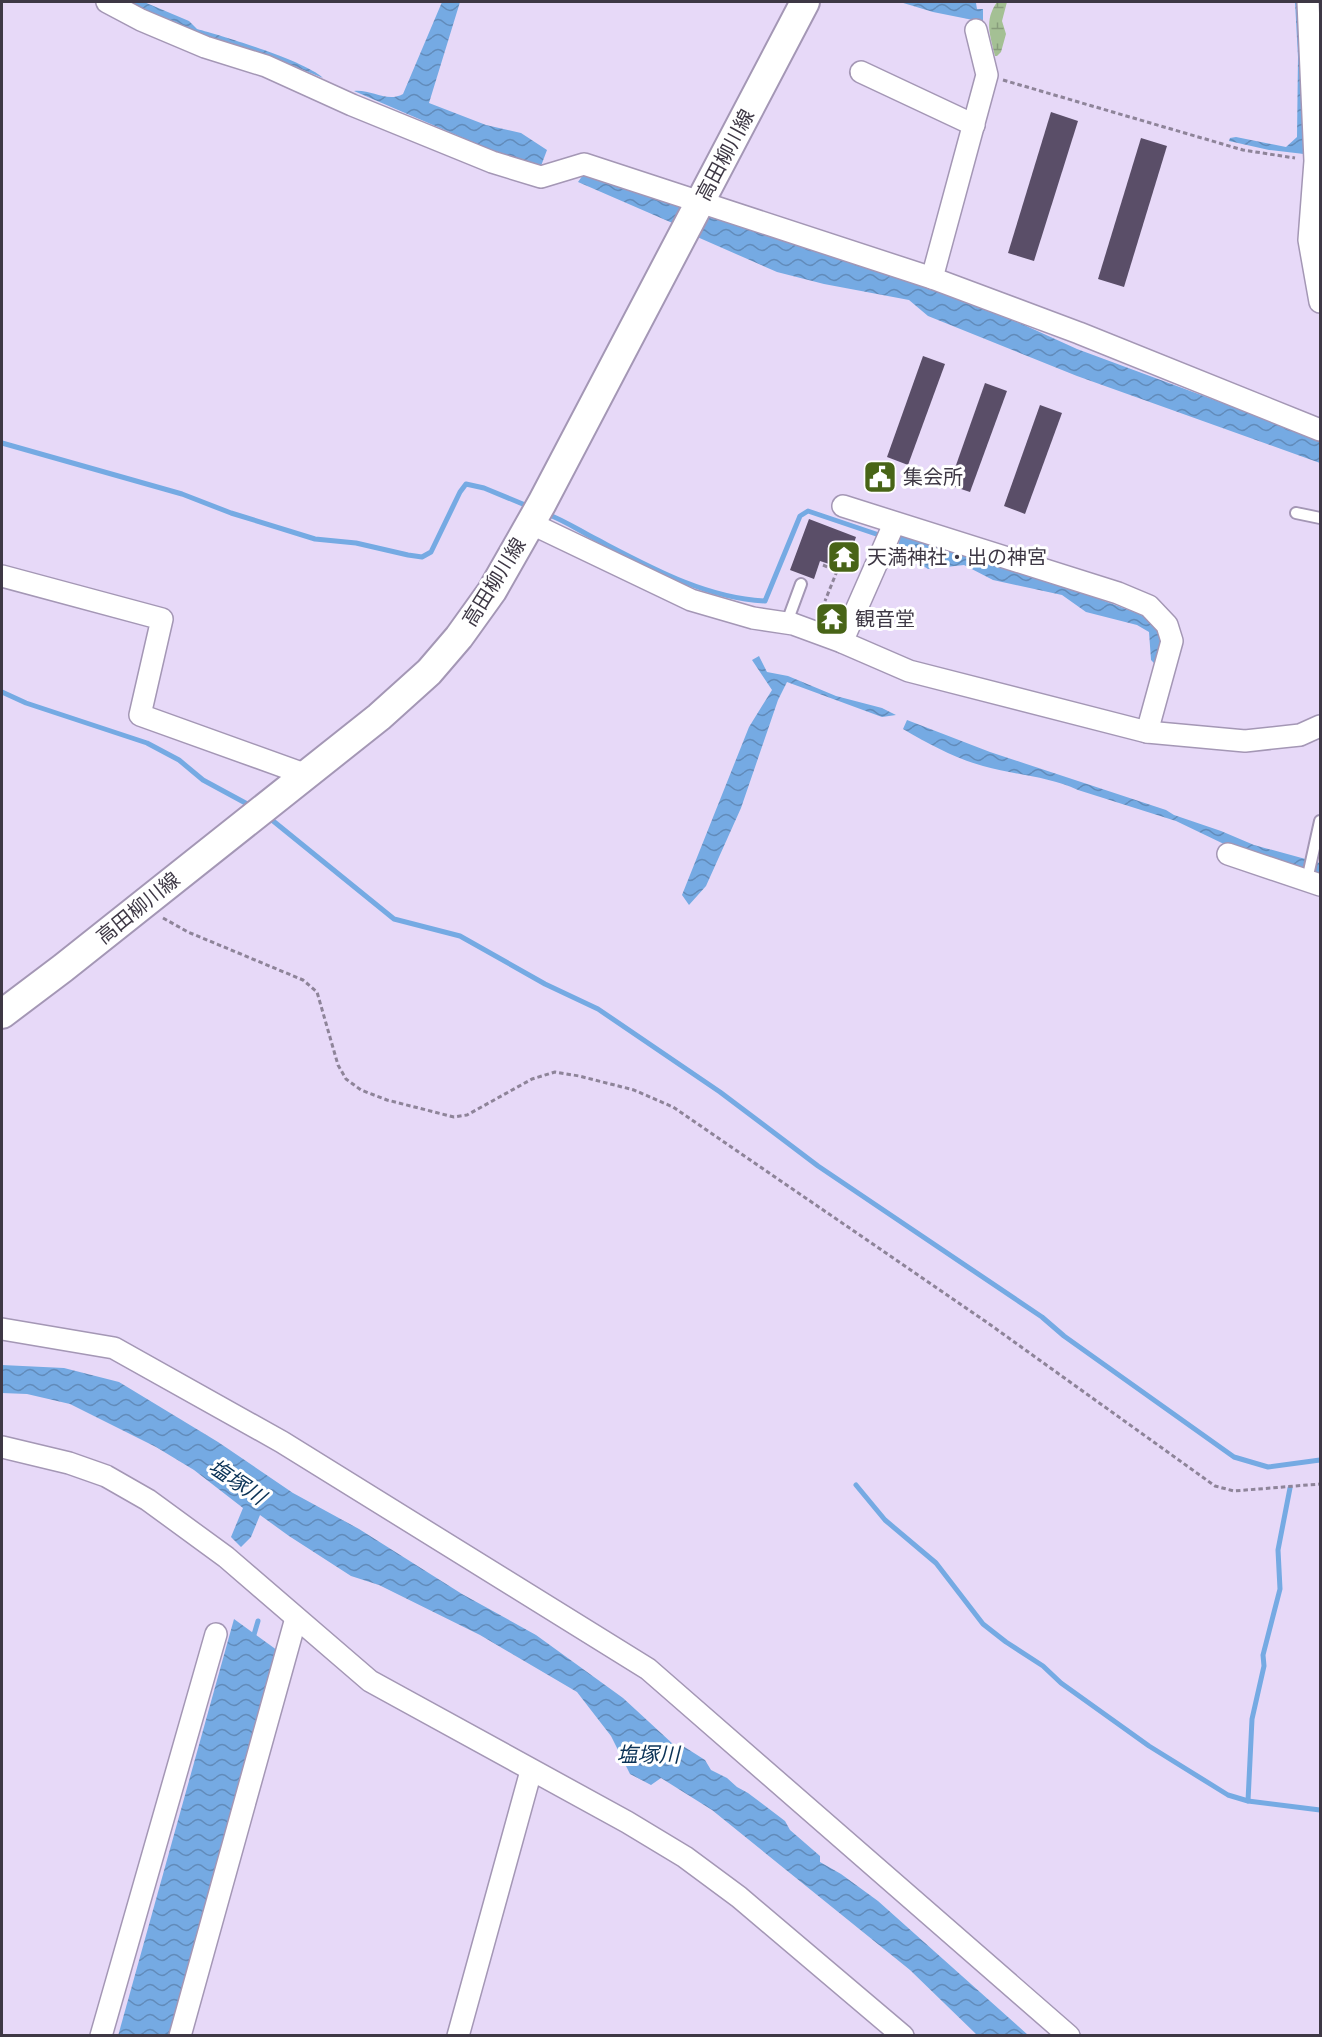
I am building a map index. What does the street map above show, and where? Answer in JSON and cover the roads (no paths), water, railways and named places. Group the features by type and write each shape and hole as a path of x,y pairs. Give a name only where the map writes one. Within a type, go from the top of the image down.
{"main road":[{"name":"高田柳川線","path":"2,1014 379,717 436,663 459,637 492,591 536,513 805,2"}],"street":[{"path":"107,2 141,20 205,47 266,66 352,105 492,162 541,177 584,164 694,213 932,278 1079,333 1320,430"},
{"path":"1308,2 1315,161 1309,240 1320,302"},
{"path":"932,278 987,75 976,30"},
{"path":"861,72 974,125"},
{"path":"843,506 889,534 1118,593 1149,606 1167,626 1172,641 1147,732"},
{"path":"536,513 691,600 753,618 787,622 842,642 909,671 1147,732 1245,741 1300,735 1320,726"},
{"path":"842,642 889,534"},
{"path":"2,576 162,619 140,715 307,775"},
{"path":"1227,854 1314,882"},
{"path":"2,1329 114,1348 282,1442 648,1669 1069,2036"},
{"path":"2,1447 69,1463 106,1476 148,1500 226,1557 370,1682 627,1822 685,1857 739,1897 903,2036"},
{"path":"180,2036 296,1618"},
{"path":"101,2036 216,1634"},
{"path":"458,2036 531,1771"}],"lane":[{"path":"1296,513 1320,518"},
{"path":"787,622 801,584"},
{"path":"1314,882 1320,821"}],"water":[{"path":"126,2 144,2 189,21 197,29 282,57 323,78 281,61 183,29"},
{"path":"442,2 460,2 429,103 486,125 521,133 547,150 541,166 524,163 491,150 354,91 391,97 403,94"},
{"path":"900,2 976,3 977,9 983,9 983,22 933,12"},
{"path":"1295,2 1302,2 1304,154 1269,150 1229,141 1230,138 1236,137 1286,147 1297,137 1298,57"},
{"path":"583,175 593,176 832,252 1022,324 1077,349 1320,439 1320,463 1077,376 928,316 909,300 824,284 777,272 578,182"},
{"path":"900,535 1070,588 1153,620 1167,638 1158,667 1151,660 1149,632 1137,625 1086,612 1062,595 993,580 964,565 928,569 898,550"},
{"path":"759,656 767,672 788,676 836,696 882,708 896,715 882,717 787,682 778,700 741,808 706,886 689,905 682,895 749,727 772,690 752,660"},
{"path":"907,720 990,752 1166,810 1254,845 1320,863 1320,877 1226,845 1176,821 1067,785 962,759 903,729"},
{"name":"塩塚川","path":"2,1365 64,1368 119,1382 218,1442 293,1493 359,1529 462,1594 536,1635 623,1698 674,1745 683,1746 705,1760 711,1770 727,1778 785,1821 790,1830 820,1856 820,1862 878,1901 1028,2035 977,2035 910,1970 712,1810 661,1778 651,1785 630,1774 611,1736 577,1692 480,1635 379,1585 351,1576 260,1515 251,1537 241,1547 231,1537 243,1508 194,1470 156,1447 70,1404 27,1394 2,1393"},
{"path":"234,1619 281,1653 171,2035 118,2036"}],"waterway":[{"path":"2,443 182,494 231,513 315,539 356,543 422,557 431,552 466,484 484,488 530,507"},
{"path":"547,514 633,558 697,587 742,599 765,601 800,516 808,511 885,537"},
{"path":"2,692 26,703 147,743 179,760 203,780 251,806"},
{"path":"267,816 394,919 460,936 545,984 598,1009 720,1092 818,1166 1042,1317 1064,1336 1234,1457 1268,1467 1320,1460"},
{"path":"856,1485 885,1520 936,1563 983,1624 1149,1746 1228,1795 1248,1801 1320,1810"},
{"path":"1248,1801 1252,1719 1264,1666 1263,1655 1280,1589 1278,1550 1290,1488"},
{"path":"253,1638 258,1621"}],"place":[{"name":"集会所","path":"880,477"},
{"name":"天満神社・出の神宮","path":"844,557"},
{"name":"観音堂","path":"832,619"}]}
